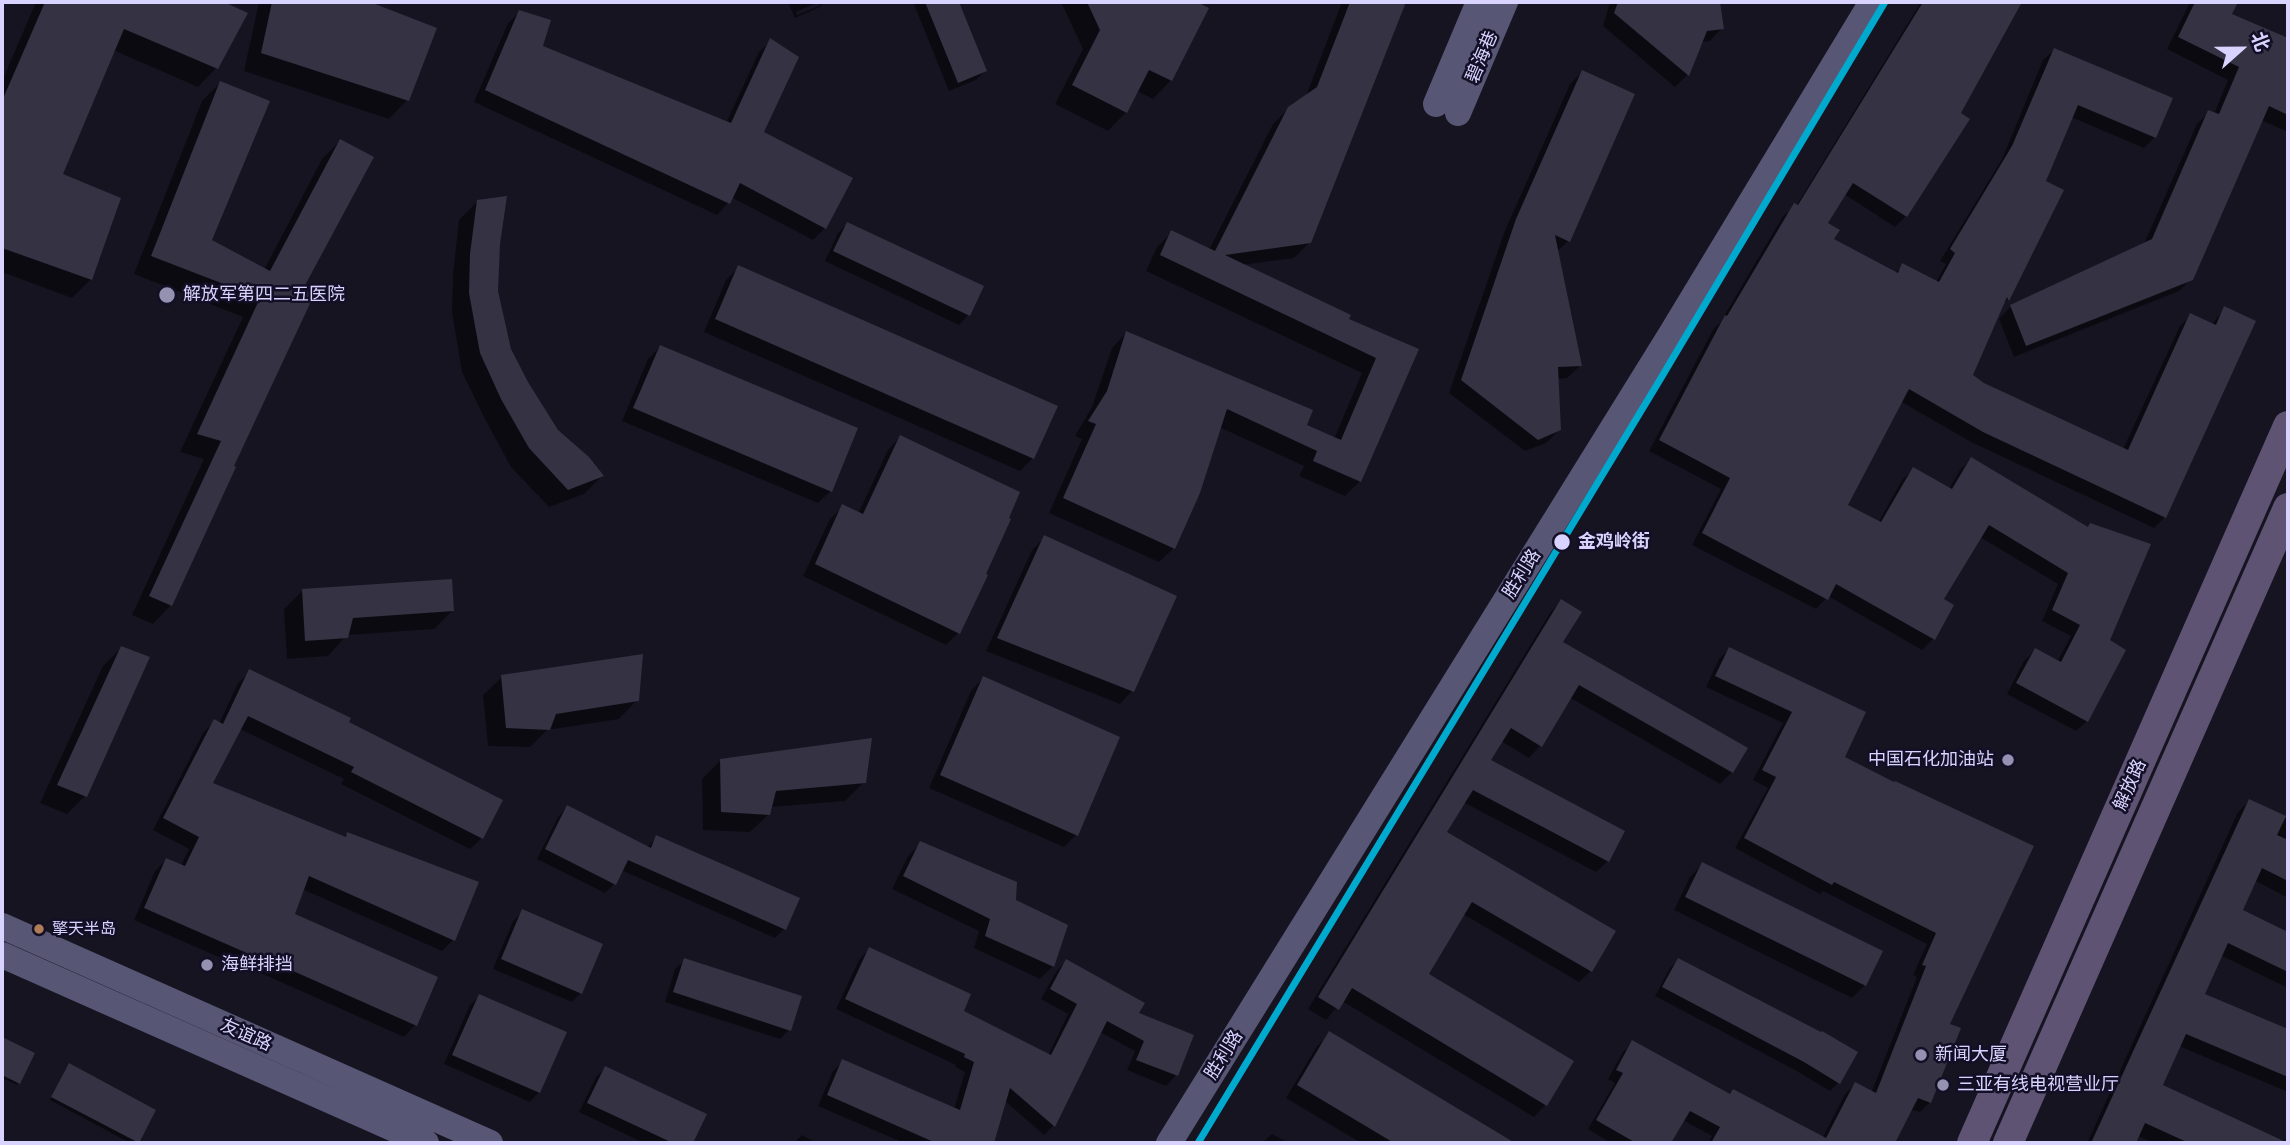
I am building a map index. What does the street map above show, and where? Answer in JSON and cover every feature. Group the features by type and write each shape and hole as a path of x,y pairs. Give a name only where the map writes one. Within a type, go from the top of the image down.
{"main road":[{"name":"解放路","path":"1972,1143 2288,426"},
{"name":"解放路","path":"2008,1143 2288,508"}],"street":[{"name":"碧海巷","path":"1479,2 1447,109 1505,2"},
{"name":"胜利路","path":"1169,1143 1671,334 1872,2"},
{"name":"友谊路","path":"2,926 490,1143"},
{"name":"友谊路","path":"2,955 426,1143"}],"building":[{"path":"45,2 224,2 248,13 218,69 124,29 63,174 121,198 92,280 2,248 2,101"},
{"path":"272,2 370,2 437,28 409,101 261,53"},
{"path":"925,2 959,2 987,71 958,83"},
{"path":"1087,2 1197,2 1209,8 1172,81 1149,70 1127,113 1072,85 1100,30"},
{"path":"1350,2 1406,2 1311,243 1225,255 1351,315 1349,319 1419,349 1361,482 1313,461 1317,451 1227,409 1200,493 1175,549 1063,498 1096,424 1088,421 1107,391 1126,331 1313,410 1307,425 1341,440 1376,358 1160,255 1171,230 1215,251 1288,107 1317,87"},
{"path":"1618,2 1720,2 1724,29 1707,31 1689,76 1614,13"},
{"path":"1923,2 2022,2 1961,113 1970,119 1907,217 1853,183 1828,223 1840,230 1834,239 1898,273 1902,263 1939,282 1955,253 1950,249 2012,146 2054,48 2173,98 2156,138 2078,105 2046,181 2064,190 2009,301 2007,297 1973,375 1984,383 2128,450 2190,313 2216,325 2224,306 2256,321 2166,518 1983,432 1909,389 1848,505 1881,522 1913,467 1952,489 1971,457 2088,527 2090,523 2151,544 2110,640 2126,650 2088,722 2016,683 2035,648 2061,662 2080,625 2052,610 2068,573 1989,525 1944,599 1954,605 1935,640 1836,584 1828,600 1702,533 1730,478 1659,440 1725,315 1727,316 1794,203 1798,205"},
{"path":"2195,2 2238,2 2232,14 2288,38 2288,115 2269,106 2193,280 2026,346 2010,305 2152,239 2208,110 2219,114 2239,67 2178,37"},
{"path":"519,10 551,20 543,46 731,123 770,38 799,57 764,132 853,178 826,229 740,183 730,204 485,90"},
{"path":"1582,70 1635,94 1570,242 1555,235 1582,366 1558,367 1561,430 1538,440 1461,380 1516,219"},
{"path":"220,81 270,101 212,240 270,271 340,139 374,157 303,289 314,295 172,606 149,596 221,441 197,434 260,298 151,256"},
{"path":"507,196 500,244 498,291 511,349 558,430 589,457 604,476 568,490 529,448 501,399 480,353 469,293 470,254 477,200"},
{"path":"847,222 984,286 970,316 833,251"},
{"path":"738,265 1058,406 1034,459 715,319"},
{"path":"660,345 858,428 832,492 633,408"},
{"path":"900,435 1020,492 986,574 988,575 960,634 815,564 842,504 863,514"},
{"path":"1044,535 1177,596 1134,692 997,638"},
{"path":"452,579 454,611 353,618 348,638 305,641 302,589"},
{"path":"1561,599 1582,612 1563,642 1748,748 1733,773 1579,685 1542,747 1511,728 1491,760 1625,831 1609,862 1473,790 1447,832 1616,931 1592,972 1472,902 1429,974 1574,1061 1547,1106 1352,988 1339,1010 1318,997"},
{"path":"121,646 150,657 87,797 57,785"},
{"path":"1729,647 1866,712 1845,757 2034,846 1950,1024 1961,1028 1931,1103 1918,1098 1895,1143 1711,1143 1720,1127 1690,1111 1671,1143 1636,1143 1596,1120 1623,1073 1616,1070 1632,1040 1730,1094 1733,1089 1826,1138 1855,1082 1876,1093 1926,966 1922,965 1936,933 1834,882 1832,885 1744,838 1776,777 1762,770 1792,712 1715,676"},
{"path":"643,654 639,701 556,714 550,730 506,728 501,675"},
{"path":"249,669 351,718 349,722 503,800 483,839 351,772 354,767 248,716 213,783 346,837 347,832 479,882 455,941 309,876 295,914 438,977 417,1026 144,908 166,858 185,866 199,837 163,818 214,719 223,724"},
{"path":"983,676 1120,737 1078,836 940,775"},
{"path":"872,738 866,783 776,791 770,815 721,812 720,759"},
{"path":"2249,799 2286,816 2277,835 2288,840 2288,881 2262,868 2243,910 2288,932 2288,972 2228,943 2205,994 2288,1029 2288,1077 2186,1034 2163,1085 2288,1143 2189,1143 2145,1123 2136,1143 2091,1143"},
{"path":"567,805 651,848 656,835 800,898 786,930 628,860 616,885 545,849"},
{"path":"920,841 1017,882 1016,900 1068,925 1054,967 985,936 990,919 903,876"},
{"path":"1702,862 1883,951 1866,986 1685,897"},
{"path":"522,909 603,944 582,994 501,959"},
{"path":"869,947 971,994 964,1011 1051,1055 1077,1004 1050,989 1066,959 1145,1003 1139,1013 1194,1035 1178,1076 1136,1060 1144,1041 1107,1021 1055,1127 1010,1088 994,1143 936,1143 827,1095 842,1059 960,1110 974,1062 964,1057 965,1054 845,999"},
{"path":"684,958 802,996 791,1031 673,992"},
{"path":"1678,958 1858,1052 1840,1084 1662,987"},
{"path":"479,994 567,1032 540,1093 452,1055"},
{"path":"1329,1031 1515,1143 1394,1143 1297,1085"},
{"path":"2,1037 35,1053 20,1084 2,1075"},
{"path":"69,1063 156,1110 139,1143 51,1097"},
{"path":"605,1066 707,1114 693,1143 673,1143 587,1103"}],"transit line":[{"path":"1198,1143 1885,2"}],"place":[{"name":"解放军第四二五医院","path":"167,295"},
{"name":"金鸡岭街","path":"1562,542"},
{"name":"中国石化加油站","path":"2008,760"},
{"name":"擎天半岛","path":"39,929"},
{"name":"海鲜排挡","path":"207,965"},
{"name":"新闻大厦","path":"1921,1055"},
{"name":"三亚有线电视营业厅","path":"1943,1085"}]}
